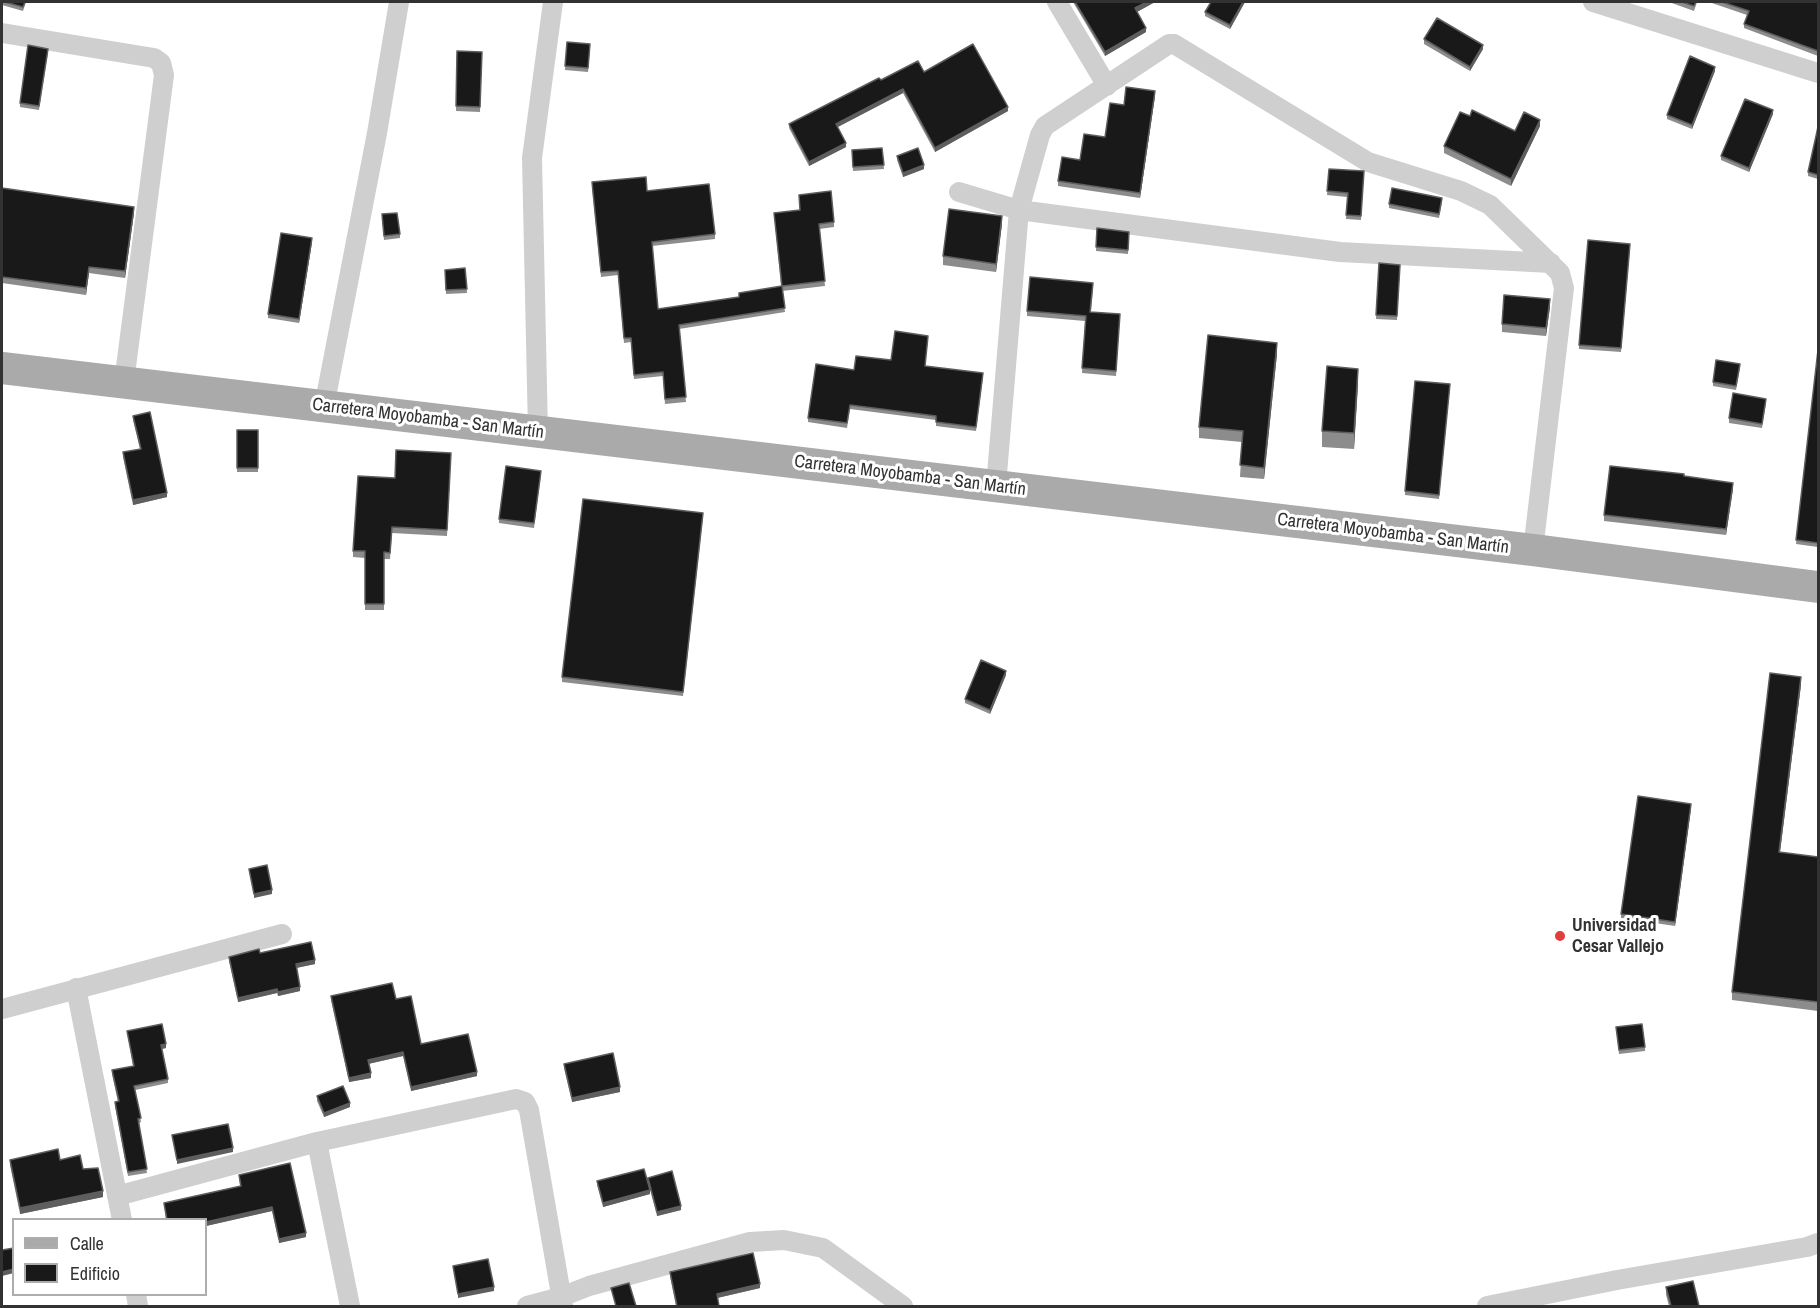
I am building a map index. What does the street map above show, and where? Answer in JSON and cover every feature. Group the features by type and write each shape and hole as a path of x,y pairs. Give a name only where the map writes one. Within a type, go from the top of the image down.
{"main road":[{"name":"Carretera Moyobamba - San Martín","path":"2,368 1533,550 1818,587"}],"street":[{"path":"324,407 377,133 399,2"},
{"path":"538,432 532,158 554,2"},
{"path":"1057,2 1107,86"},
{"path":"1593,2 1818,73"},
{"path":"2,33 154,58 161,63 164,75 124,382"},
{"path":"996,486 1019,210 1042,129 1163,46 1174,44 1368,162 1461,191 1490,205 1560,273 1564,288 1533,550"},
{"path":"959,192 1019,210 1340,252 1551,263"},
{"path":"2,1009 282,934"},
{"path":"76,988 122,1218"},
{"path":"117,1196 317,1142 516,1099 525,1102 529,1110 562,1302"},
{"path":"317,1142 350,1306"},
{"path":"527,1306 562,1302 588,1286 750,1242 784,1240 823,1248 903,1306"},
{"path":"1487,1306 1617,1280 1807,1247 1818,1243"}],"building":[{"path":"5,2 25,2 23,7"},
{"path":"1075,2 1147,2 1135,8 1146,28 1105,52"},
{"path":"1211,2 1243,2 1230,25 1205,12"},
{"path":"1682,2 1696,2 1694,6"},
{"path":"1722,2 1818,2 1818,51 1744,24 1749,11"},
{"path":"1437,18 1483,45 1470,67 1424,39"},
{"path":"567,42 590,44 588,68 565,66"},
{"path":"973,44 1008,107 935,148 903,89 836,124 846,143 809,162 789,124 879,78 881,80 918,61 924,72"},
{"path":"28,45 48,49 39,106 20,103"},
{"path":"457,51 482,52 480,107 456,106"},
{"path":"1690,56 1715,67 1692,125 1667,115"},
{"path":"1126,87 1155,91 1140,193 1058,181 1062,157 1080,160 1084,134 1105,137 1110,103 1124,105"},
{"path":"1745,99 1773,110 1749,168 1721,156"},
{"path":"1472,110 1515,131 1524,112 1540,120 1511,179 1444,146 1460,112 1470,116"},
{"path":"1818,127 1818,175 1808,172"},
{"path":"882,148 884,165 853,167 852,150"},
{"path":"918,148 924,165 903,173 897,156"},
{"path":"1329,169 1364,171 1361,216 1346,215 1348,193 1327,191"},
{"path":"646,177 647,191 709,184 715,234 652,242 658,309 739,297 739,293 782,286 785,308 679,325 686,397 665,399 663,372 634,375 631,338 624,338 618,271 601,272 592,182"},
{"path":"2,188 134,207 125,271 89,267 86,288 2,277"},
{"path":"1392,188 1442,198 1439,214 1389,204"},
{"path":"831,191 834,222 819,224 825,281 782,286 774,213 800,210 799,195"},
{"path":"949,209 1002,216 996,264 943,256"},
{"path":"397,213 400,234 384,236 382,214"},
{"path":"1097,228 1129,232 1128,250 1096,247"},
{"path":"281,233 312,238 299,319 268,314"},
{"path":"1588,240 1630,244 1621,348 1579,345"},
{"path":"1379,263 1400,265 1397,316 1376,315"},
{"path":"465,268 467,289 446,290 445,270"},
{"path":"1030,277 1093,283 1090,312 1120,314 1116,371 1082,368 1086,316 1027,311"},
{"path":"1504,295 1550,299 1546,328 1502,324"},
{"path":"895,331 928,336 925,366 983,373 976,427 936,422 936,416 850,405 847,423 808,418 816,364 854,370 856,356 891,360"},
{"path":"1208,335 1277,343 1264,468 1240,465 1243,431 1199,427"},
{"path":"1818,350 1818,543 1796,540"},
{"path":"1716,360 1740,364 1736,386 1713,382"},
{"path":"1327,366 1358,369 1354,433 1322,431"},
{"path":"1415,381 1450,384 1439,495 1405,491"},
{"path":"1733,393 1766,399 1762,424 1729,418"},
{"path":"150,412 167,493 133,500 123,452 141,449 133,416"},
{"path":"237,430 258,430 258,468 237,468"},
{"path":"396,450 451,453 447,530 392,527 390,553 384,552 384,604 365,604 365,551 353,551 358,476 395,478"},
{"path":"506,466 541,471 534,523 499,519"},
{"path":"1610,466 1684,474 1684,476 1733,483 1726,529 1604,515"},
{"path":"583,499 703,513 683,692 562,677"},
{"path":"981,660 1006,671 990,710 965,699"},
{"path":"1770,673 1801,677 1779,852 1818,857 1818,1002 1732,992"},
{"path":"1638,796 1691,804 1675,922 1621,914"},
{"path":"267,865 272,890 254,894 249,869"},
{"path":"311,942 315,960 296,964 300,987 278,992 277,989 238,998 229,957 259,949 260,953"},
{"path":"392,983 396,999 411,996 421,1044 468,1034 477,1072 411,1087 403,1052 368,1060 371,1073 349,1078 331,996"},
{"path":"162,1024 166,1044 161,1045 168,1079 134,1086 141,1118 138,1119 147,1169 128,1172 115,1102 119,1101 112,1070 134,1066 127,1031"},
{"path":"1642,1024 1645,1047 1619,1050 1616,1027"},
{"path":"613,1053 620,1087 572,1098 564,1064"},
{"path":"343,1086 350,1103 324,1113 317,1096"},
{"path":"228,1124 233,1148 177,1160 172,1135"},
{"path":"58,1149 60,1160 80,1155 83,1169 98,1168 103,1191 20,1208 10,1160"},
{"path":"290,1163 306,1233 279,1239 272,1207 207,1222 207,1218 167,1218 164,1203 241,1186 239,1175"},
{"path":"644,1169 650,1190 603,1203 597,1181"},
{"path":"672,1171 681,1206 657,1212 648,1178"},
{"path":"12,1248 12,1270 2,1272 2,1250"},
{"path":"753,1253 760,1284 717,1294 719,1306 677,1306 670,1272"},
{"path":"488,1259 494,1287 458,1294 453,1266"},
{"path":"1693,1281 1699,1306 1671,1306 1666,1287"},
{"path":"629,1283 636,1306 616,1306 611,1288"}],"place":[{"name":"Universidad Cesar Vallejo","path":"1560,936"}]}
